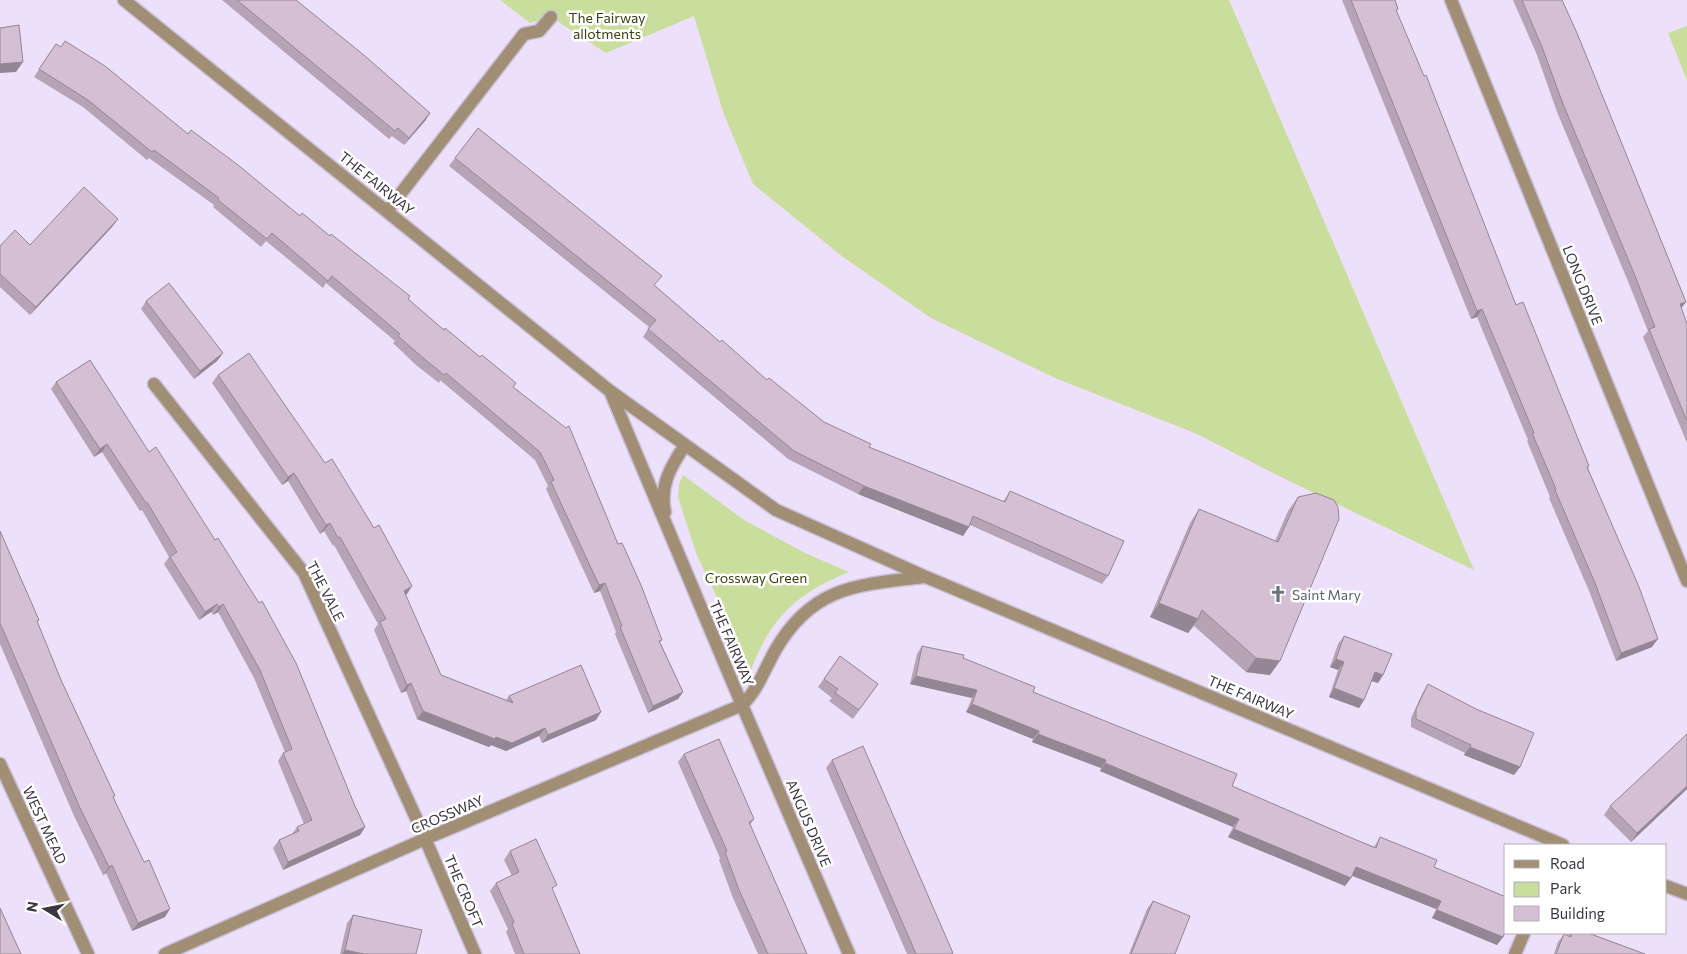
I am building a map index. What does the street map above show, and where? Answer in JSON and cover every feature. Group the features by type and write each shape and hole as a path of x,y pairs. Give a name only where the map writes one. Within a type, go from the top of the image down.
{"street":[{"name":"THE FAIRWAY","path":"124,0 388,210 610,391 776,510 926,577 1560,844"},
{"name":"LONG DRIVE","path":"1451,0 1687,581"},
{"path":"388,210 524,34 539,31 551,16"},
{"name":"THE VALE","path":"154,384 304,573 425,839"},
{"name":"THE FAIRWAY","path":"610,391 742,705 754,693 762,672 787,631 814,603 850,587 926,577"},
{"name":"THE FAIRWAY","path":"670,535 663,504 665,483 671,466 685,445"},
{"name":"CROSSWAY","path":"164,954 425,839 742,705"},
{"name":"ANGUS DRIVE","path":"742,705 849,954"},
{"name":"WEST MEAD","path":"0,764 88,954"},
{"name":"THE CROFT","path":"425,839 475,954"},
{"path":"1667,886 1687,894"},
{"path":"1515,954 1524,934"}],"green space":[{"name":"The Fairway allotments","path":"500,0 1229,0 1474,570 1281,477 1197,434 1055,378 931,318 843,257 753,184 723,112 694,16 606,53 551,17 530,23"},
{"path":"1687,26 1687,80 1668,33"},
{"name":"Crossway Green","path":"683,475 744,520 805,553 849,572 800,598 788,609 767,635 751,670 696,553 678,497 679,484"}],"building":[{"path":"237,0 296,0 365,56 430,113 409,138 398,128 395,131"},
{"path":"1351,0 1395,0 1398,9 1396,10 1424,76 1426,75 1516,305 1523,302 1589,466 1587,467 1639,587 1658,639 1621,653 1595,583 1532,433 1534,433 1482,309 1477,311"},
{"path":"1522,0 1562,0 1686,302 1680,304 1687,324 1687,421 1649,329 1655,327"},
{"path":"19,25 23,62 0,64 0,28"},
{"path":"65,41 105,66 188,134 191,130 238,165 300,216 302,213 330,236 331,234 410,296 408,299 444,330 445,328 480,357 482,355 516,383 513,387 566,428 569,426 618,544 622,543 641,585 662,640 659,641 683,692 653,706 620,627 622,626 605,583 599,585 551,482 554,480 540,452 446,373 444,375 422,357 398,336 400,334 332,276 328,281 272,233 267,239 218,200 219,198 154,150 152,152 88,100 39,69 56,44 61,47"},
{"path":"478,128 662,276 654,285 720,342 722,340 767,380 769,378 824,422 871,444 869,447 1005,502 1010,491 1124,541 1108,576 973,516 969,527 864,486 794,451 648,329 656,320 455,158"},
{"path":"84,187 118,219 36,307 0,274 0,246 15,230 30,245"},
{"path":"169,283 223,353 200,371 146,301"},
{"path":"249,353 325,463 332,459 374,528 379,525 412,586 404,591 441,675 513,703 509,696 581,665 601,712 548,735 545,728 512,743 496,737 495,739 423,711 411,683 407,685 380,622 386,619 340,537 338,538 330,523 326,525 294,473 288,477 218,375"},
{"path":"90,360 149,452 156,447 215,540 218,538 259,603 262,601 296,663 365,827 288,862 279,840 299,831 297,827 312,820 283,753 292,749 260,670 223,604 219,607 217,604 205,612 170,557 177,552 147,502 107,444 100,449 56,382"},
{"path":"1316,493 1334,500 1338,507 1339,519 1280,661 1256,658 1202,610 1198,619 1159,603 1199,509 1278,542 1298,497"},
{"path":"0,531 39,620 37,621 61,680 115,796 113,797 144,862 149,860 170,909 138,923 112,865 109,867 80,808 0,623"},
{"path":"1344,636 1392,654 1383,675 1375,672 1364,700 1334,688 1344,662 1336,659"},
{"path":"922,646 964,655 963,658 1035,687 1033,692 1237,774 1232,786 1354,839 1376,848 1380,837 1437,860 1434,867 1504,896 1503,937 1437,910 1441,901 1356,867 1351,878 1234,829 1239,819 1105,763 1106,760 1038,734 1039,731 972,704 977,690 916,676"},
{"path":"840,656 878,684 859,710 835,693 838,689 824,679"},
{"path":"1428,684 1476,709 1534,733 1520,767 1470,747 1471,745 1416,719 1416,709"},
{"path":"1687,734 1687,786 1637,833 1610,806"},
{"path":"719,739 754,819 749,822 807,954 768,954 739,890 725,852 727,851 684,754"},
{"path":"863,746 953,953 951,954 916,954 832,760"},
{"path":"536,839 557,885 552,888 580,954 524,954 512,924 514,922 496,883 519,872 510,851"},
{"path":"1153,901 1190,916 1175,954 1131,954"},
{"path":"0,908 21,954 0,954"},
{"path":"353,915 422,930 416,954 364,954 345,950"},
{"path":"1564,934 1571,937 1572,934 1591,934 1645,954 1556,954"}],"place":[{"name":"Saint Mary","path":"1278,594"}]}
